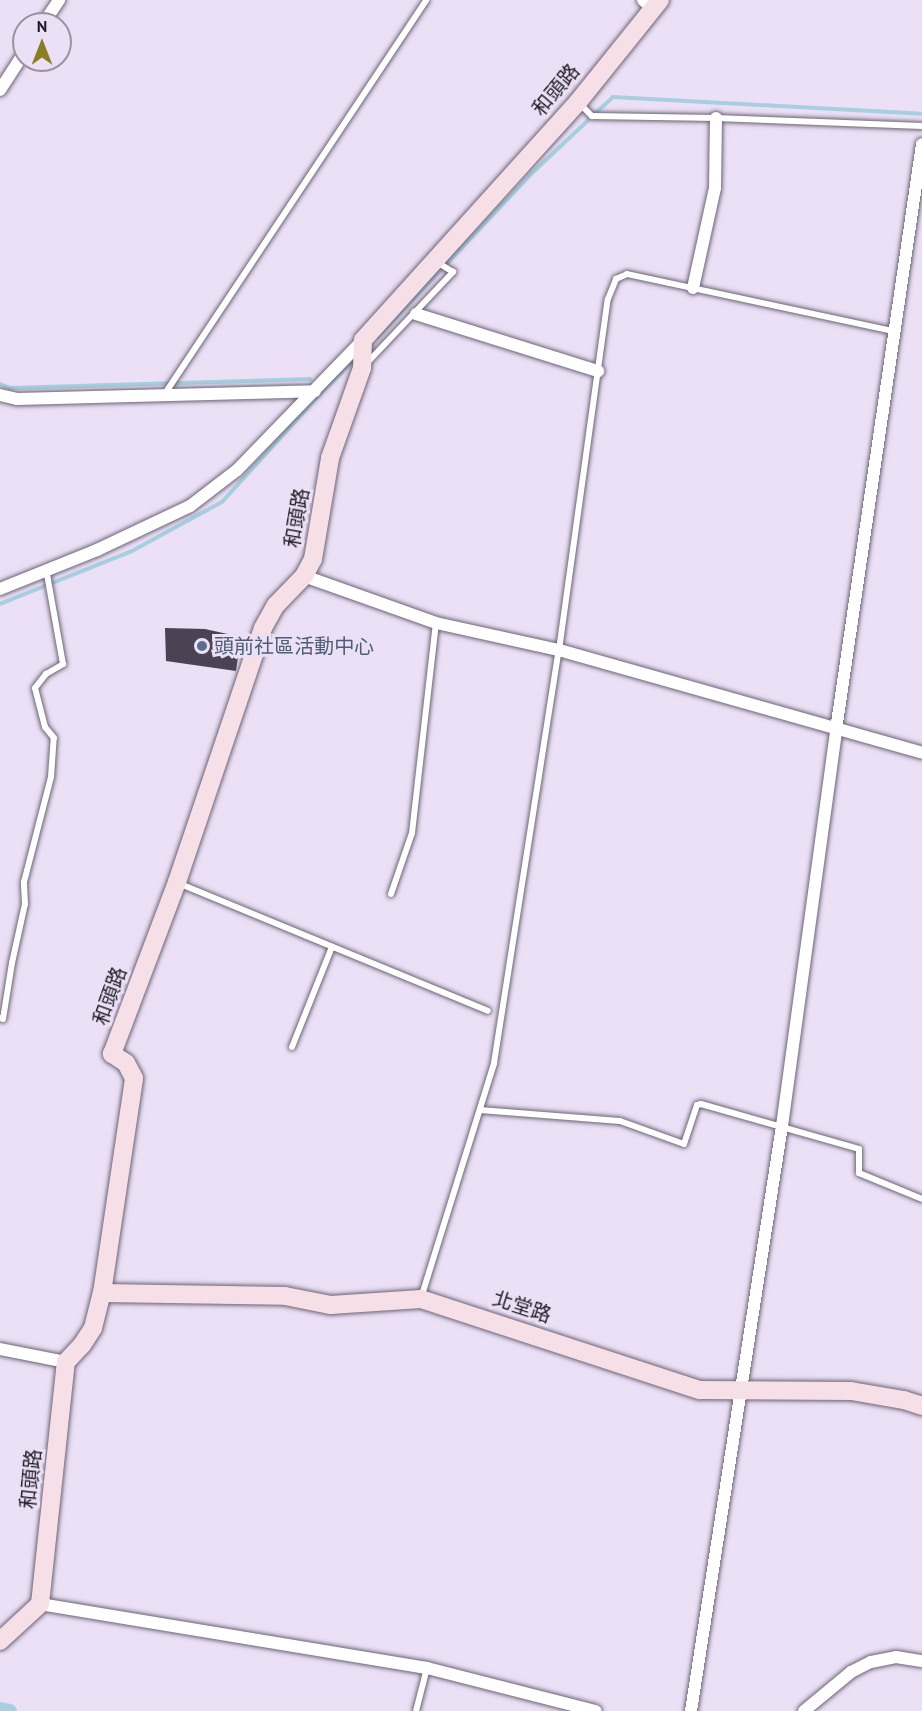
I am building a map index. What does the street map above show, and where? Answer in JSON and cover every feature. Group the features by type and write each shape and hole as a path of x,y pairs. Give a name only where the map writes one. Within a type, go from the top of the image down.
{"street":[{"name":"和頭路","path":"40,1604 66,1362 82,1346 93,1328 102,1293 134,1078 126,1063 112,1054 177,882 263,628 276,605 304,576 313,559 330,458 362,368 363,340 437,261 578,102 652,3"},
{"path":"0,90 12,72"},
{"path":"693,288 715,188 716,118"},
{"path":"691,1711 739,1389 782,1126 836,730 922,144"},
{"path":"416,314 598,371"},
{"path":"0,589 46,568 97,550 190,506 237,470 363,340"},
{"path":"0,395 17,399 315,391"},
{"path":"304,576 436,623 559,650 922,753"},
{"name":"北堂路","path":"102,1293 285,1296 331,1305 421,1299 700,1390 851,1391 904,1400 922,1406"},
{"path":"0,1348 66,1362"},
{"path":"0,1641 40,1604 427,1668 596,1711"},
{"path":"804,1711 851,1672 871,1662 896,1657 922,1661"}],"lane":[{"path":"164,396 426,0"},
{"path":"578,102 592,116 922,126"},
{"name":"和頭路","path":"362,368 416,314 453,272 437,261"},
{"path":"421,1299 494,1064 559,650 608,299 616,279 627,273 894,331"},
{"path":"0,1018 3,1019 25,904 24,882 51,777 54,738 45,727 35,688 46,674 63,664 46,568"},
{"path":"391,894 412,832 436,623"},
{"path":"177,882 488,1011"},
{"path":"292,1047 332,947"},
{"path":"480,1110 620,1120 684,1144 697,1105 701,1104 859,1149 859,1173 922,1199"},
{"path":"416,1711 427,1668"}],"building":[{"name":"頭前社區活動中心","path":"165,628 205,629 241,637 236,671 166,661"}],"waterway":[{"path":"378,337 531,174 613,97 922,114"},
{"path":"0,604 132,551 222,502 319,395 355,359"},
{"path":"0,384 10,388 310,379"},
{"path":"0,1709 10,1711"}],"place":[{"name":"頭前社區活動中心","path":"202,646"}]}
